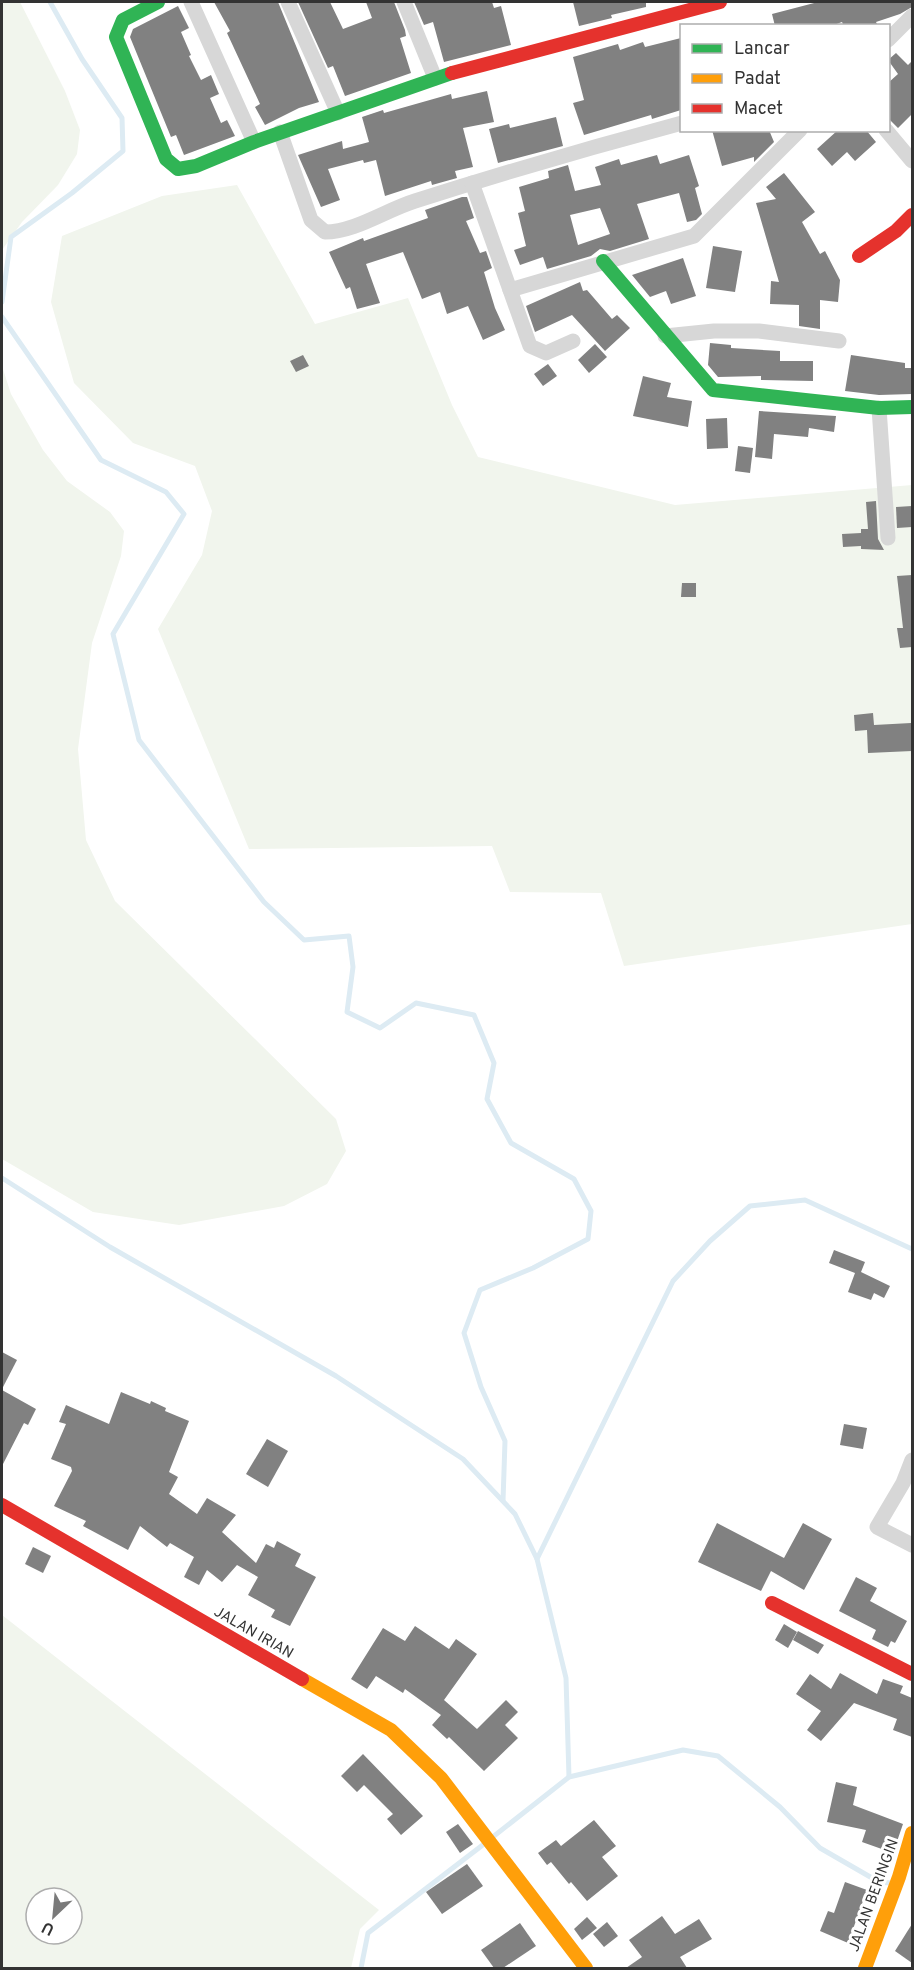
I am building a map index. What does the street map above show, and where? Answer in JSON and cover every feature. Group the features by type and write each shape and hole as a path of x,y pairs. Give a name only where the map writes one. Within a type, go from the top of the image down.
{"street":[{"path":"158,2 123,20 116,36 169,164 184,169 254,141 435,78 720,2"},
{"path":"191,2 254,141"},
{"path":"288,2 338,113"},
{"path":"404,2 435,78"},
{"path":"890,38 912,16"},
{"path":"280,132 311,220 324,232 339,231 408,203 472,183 680,123"},
{"path":"510,290 696,234 798,132"},
{"path":"888,132 912,161"},
{"path":"472,183 528,342 534,350 546,353 573,341"},
{"path":"859,256 896,231 912,215"},
{"path":"603,261 713,390 879,408 912,407"},
{"path":"665,336 714,331 759,331 839,341"},
{"path":"879,408 888,538"},
{"path":"912,1460 903,1483 877,1527 912,1545"},
{"name":"JALAN IRIAN","path":"2,1505 391,1730 441,1778 586,1968"},
{"path":"772,1603 912,1674"},
{"name":"JALAN BERINGIN","path":"865,1968 899,1877 912,1833"}],"shaded area":[{"path":"2,2 20,2 65,91 80,130 77,154 58,185 22,222 2,250"},
{"path":"237,185 315,324 408,298 452,405 478,457 675,505 912,485 912,924 624,966 601,893 510,892 492,846 249,849 158,629 202,555 212,511 195,466 133,443 74,383 51,302 62,236 162,196"},
{"path":"2,366 11,394 43,450 67,481 110,512 124,531 121,556 92,643 78,749 86,840 115,901 336,1119 346,1151 327,1184 284,1206 179,1225 93,1212 2,1159"},
{"path":"2,1615 379,1910 360,1929 351,1968 2,1968"}],"building":[{"path":"214,2 278,2 319,102 299,108 265,125 255,107 260,104 227,33 230,31"},
{"path":"298,2 330,2 343,29 372,18 366,2 394,2 405,30 406,36 400,38 411,73 345,96 333,66 328,68"},
{"path":"414,2 492,2 494,8 501,6 511,45 444,62 433,22 424,25"},
{"path":"573,2 646,2 646,7 611,15 612,18 579,26"},
{"path":"818,2 912,2 912,7 900,14 876,22 877,24 843,24 842,22 836,24 774,24 772,14"},
{"path":"178,6 189,28 181,32 191,55 189,56 201,80 211,75 219,94 210,98 221,123 227,120 235,136 184,155 176,135 171,137 130,37 133,29"},
{"path":"680,38 680,110 652,119 651,115 584,135 573,103 584,100 573,57 618,44 620,50 643,42 645,47"},
{"path":"896,53 908,65 912,61 912,114 898,128 890,120 890,81 898,74 890,63 890,58"},
{"path":"487,91 494,122 463,128 473,167 455,171 457,178 432,185 431,181 385,196 376,160 364,163 363,160 328,169 340,200 321,207 298,155 342,141 343,149 369,142 362,117 451,94 452,99"},
{"path":"556,117 563,146 498,163 489,129 509,124 510,128"},
{"path":"713,132 770,132 774,142 754,162 754,157 722,166"},
{"path":"836,132 868,132 876,142 855,161 847,152 832,166 817,149"},
{"path":"657,155 660,164 689,155 699,186 695,188 702,214 696,220 687,222 679,193 637,204 649,239 610,251 600,249 591,256 547,269 543,257 520,265 514,250 526,246 518,213 525,211 519,187 549,178 548,171 568,165 575,191 601,185 595,167 619,159 621,165","holes":["600,208 610,234 578,245 570,215"]},
{"path":"784,173 815,212 802,222 820,254 825,251 840,280 838,302 820,300 820,329 799,326 799,305 770,304 771,281 779,282 756,203 776,199 766,187"},
{"path":"467,197 474,218 466,221 480,253 486,251 492,268 484,272 495,308 505,330 483,340 468,306 447,314 440,292 422,299 403,252 366,264 380,303 357,309 350,287 346,289 329,252 363,238 364,241 428,218 425,210"},
{"path":"713,246 742,251 735,292 706,288"},
{"path":"683,258 696,296 671,304 666,291 650,297 632,275"},
{"path":"580,282 583,291 587,290 612,319 617,315 630,328 605,351 572,315 535,332 526,306"},
{"path":"710,343 731,345 731,348 780,351 780,361 813,361 813,381 761,380 761,376 718,377 708,365"},
{"path":"595,344 607,357 589,373 578,360"},
{"path":"303,355 309,366 296,372 290,361"},
{"path":"851,355 905,363 905,368 912,368 912,394 879,395 845,391"},
{"path":"548,364 557,376 543,386 534,374"},
{"path":"643,376 671,383 667,397 692,401 688,427 633,416"},
{"path":"759,411 836,416 834,432 809,428 808,437 774,434 772,459 755,457"},
{"path":"727,418 728,448 707,449 706,419"},
{"path":"738,446 753,448 750,473 735,471"},
{"path":"876,501 878,539 884,550 861,549 861,546 843,547 842,534 861,533 861,529 868,529 866,502"},
{"path":"912,506 912,527 897,528 896,507"},
{"path":"912,575 912,647 900,648 897,628 903,628 897,576"},
{"path":"682,583 696,583 696,597 681,597"},
{"path":"873,713 874,725 911,723 912,751 868,753 867,730 855,731 854,715"},
{"path":"834,1250 865,1262 861,1272 890,1286 884,1298 874,1293 871,1300 848,1292 855,1273 829,1263"},
{"path":"2,1352 17,1360 2,1389"},
{"path":"2,1390 36,1409 28,1425 24,1423 2,1466"},
{"path":"121,1392 150,1404 151,1401 166,1408 165,1411 189,1421 169,1472 178,1477 169,1494 197,1514 207,1498 236,1515 222,1532 256,1563 266,1544 274,1548 277,1541 301,1554 295,1566 316,1577 290,1626 271,1617 275,1610 248,1595 258,1577 237,1565 222,1582 207,1570 199,1585 184,1577 194,1557 170,1543 167,1547 140,1526 128,1550 83,1526 86,1521 54,1506 72,1471 71,1467 51,1459 66,1424 59,1422 66,1405 109,1424"},
{"path":"844,1424 867,1428 863,1449 840,1445"},
{"path":"267,1439 288,1451 268,1487 246,1474"},
{"path":"717,1523 784,1558 803,1523 832,1539 804,1590 771,1571 761,1591 698,1562"},
{"path":"33,1547 51,1556 43,1573 25,1564"},
{"path":"856,1577 877,1588 870,1601 907,1621 895,1643 891,1641 888,1647 872,1639 876,1630 839,1611"},
{"path":"784,1624 797,1632 788,1648 775,1640"},
{"path":"415,1626 449,1649 456,1639 477,1654 444,1700 477,1729 506,1700 518,1712 505,1725 518,1738 484,1771 449,1737 447,1739 432,1725 441,1715 405,1689 403,1693 376,1676 367,1689 351,1679 383,1628 405,1641"},
{"path":"798,1631 824,1645 818,1654 793,1640"},
{"path":"840,1673 877,1694 883,1679 903,1686 900,1693 912,1698 912,1737 893,1730 897,1719 854,1703 821,1741 807,1730 821,1711 796,1694 810,1674 831,1689"},
{"path":"363,1754 423,1816 401,1835 387,1819 393,1814 364,1785 357,1792 341,1776"},
{"path":"836,1782 857,1787 853,1805 903,1824 893,1853 862,1842 866,1830 827,1822"},
{"path":"594,1820 616,1846 602,1857 618,1876 587,1901 551,1862 547,1865 538,1853 556,1840 561,1846"},
{"path":"458,1824 473,1844 460,1853 446,1832"},
{"path":"467,1864 483,1886 442,1914 426,1892"},
{"path":"845,1882 867,1890 848,1943 820,1931 828,1911 834,1913"},
{"path":"662,1916 675,1934 699,1919 712,1939 680,1957 687,1968 626,1968 642,1957 629,1940"},
{"path":"587,1917 597,1928 582,1940 574,1929"},
{"path":"607,1922 618,1936 604,1947 593,1934"},
{"path":"520,1923 536,1946 503,1968 494,1968 481,1950"},
{"path":"912,1924 912,1963 895,1951"}],"waterway":[{"path":"2,302 11,237 72,193 123,151 122,118 82,59 50,2"},
{"path":"2,317 101,460 166,492 184,514 113,634 139,740 264,902 304,940 349,936 353,967 347,1012 380,1028 416,1003 474,1015 494,1063 487,1099 511,1143 574,1179 591,1211 588,1239 533,1268 480,1290 464,1333 481,1387 505,1441 503,1501"},
{"path":"2,1178 110,1247 336,1376 463,1459 515,1514 537,1559"},
{"path":"569,1777 566,1678 537,1559 673,1281 710,1241 750,1206 805,1200 912,1249"},
{"path":"494,1836 569,1777 683,1750 718,1756 780,1807 820,1848 879,1882 890,1883"},
{"path":"361,1968 368,1933 484,1844"}],"traffic: fast":[{"path":"158,2 123,20 116,37 166,159 178,169 196,166 254,142 452,73"},
{"path":"603,261 713,390 879,408 912,407"}],"traffic: slow":[{"path":"302,1679 391,1730 441,1778 586,1968"},
{"path":"865,1968 899,1877 912,1833"}],"traffic: jam":[{"path":"452,73 720,2"},
{"path":"859,256 896,231 912,215"},
{"path":"2,1505 302,1679"},
{"path":"772,1603 912,1674"}]}
